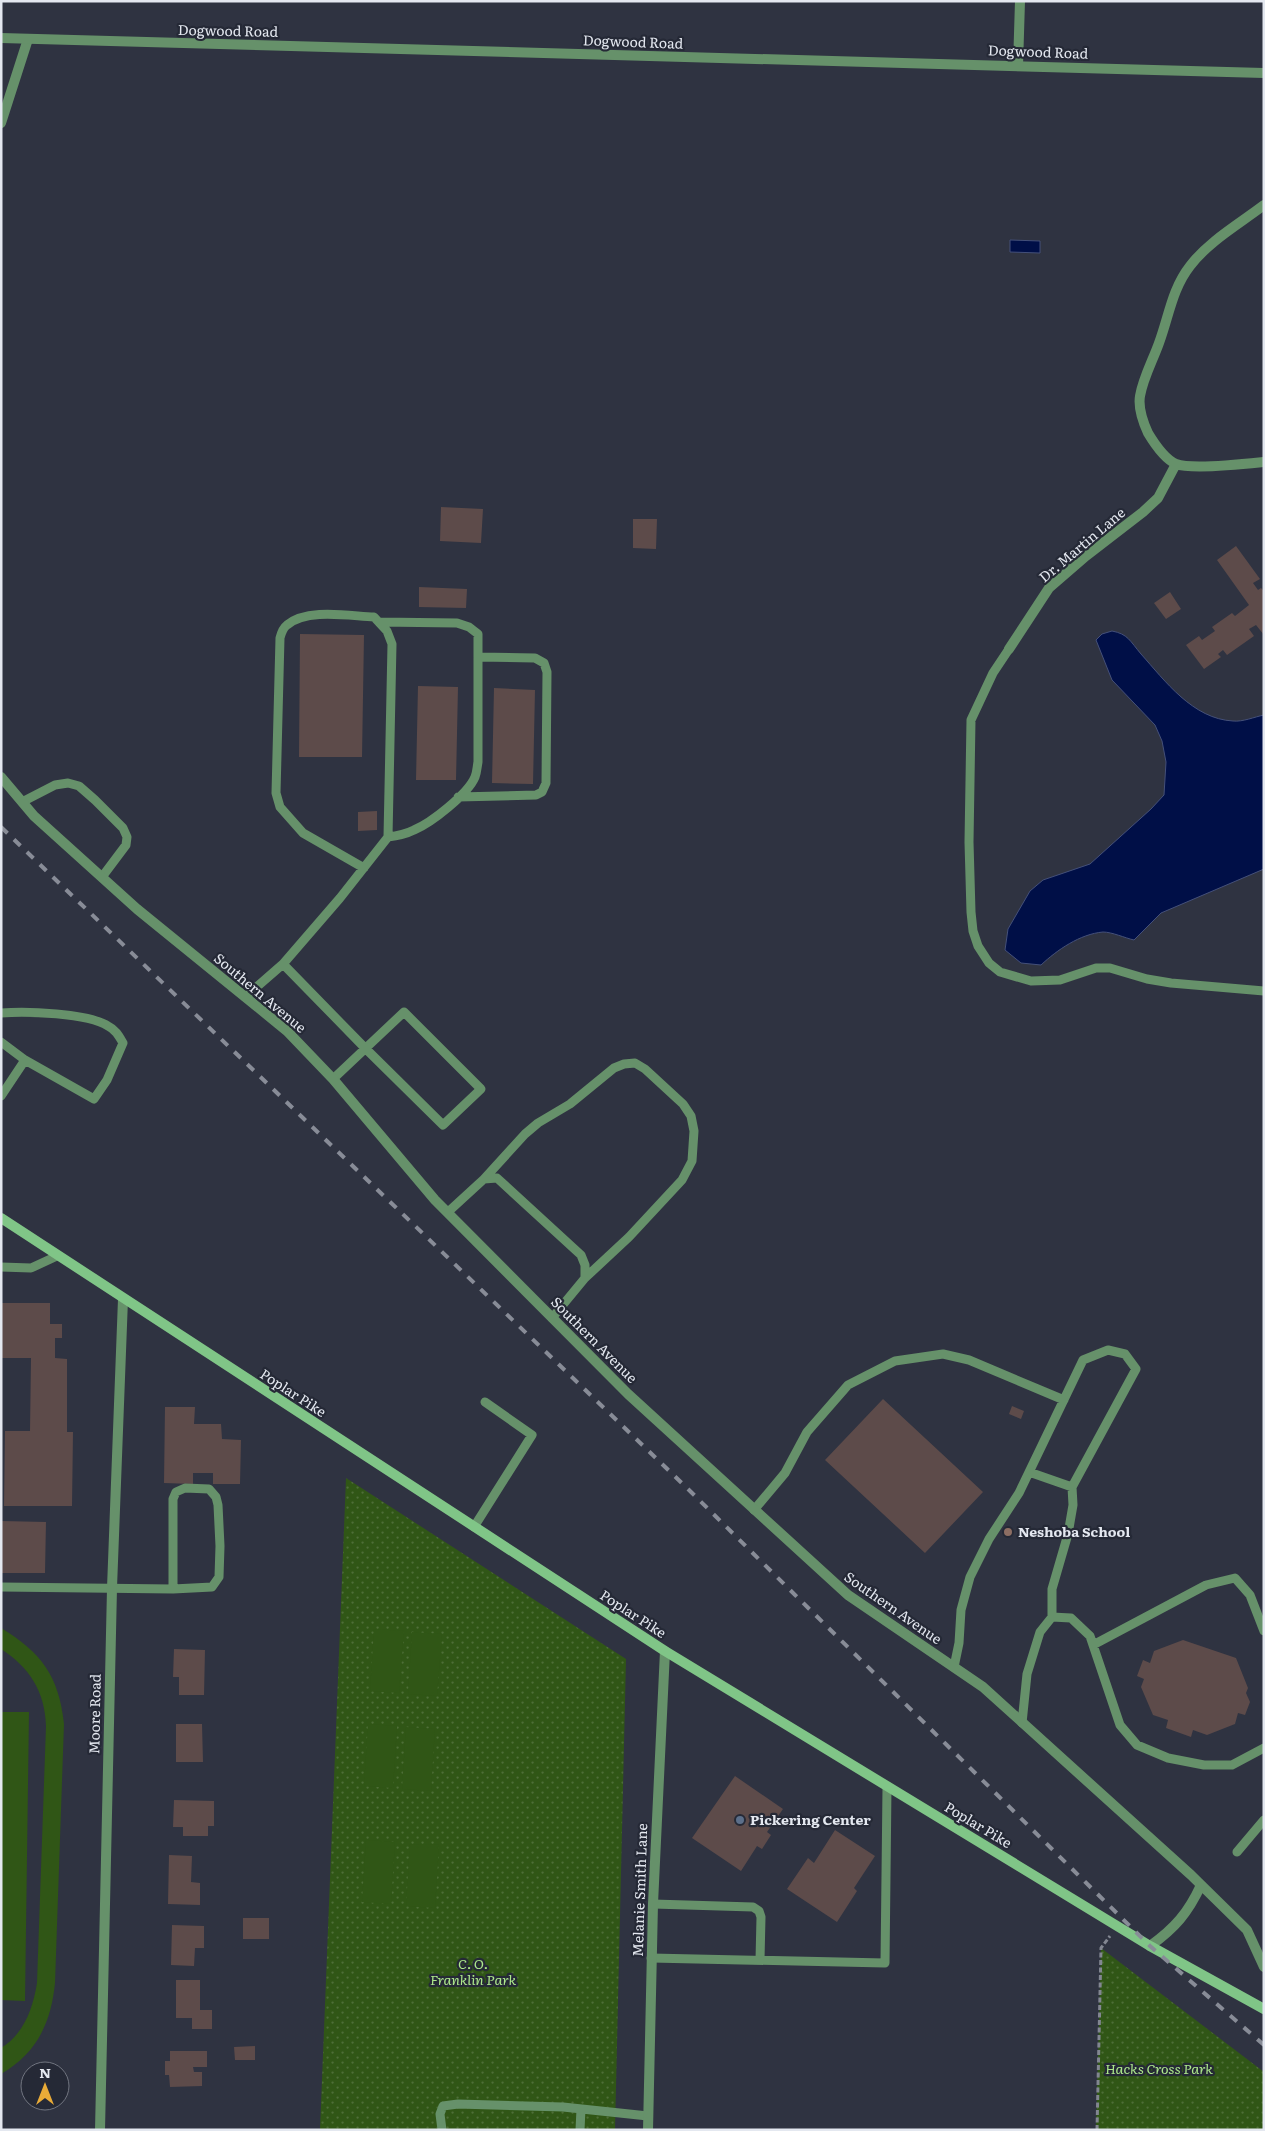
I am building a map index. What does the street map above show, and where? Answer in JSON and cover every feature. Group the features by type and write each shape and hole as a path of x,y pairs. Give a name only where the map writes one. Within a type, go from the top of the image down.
{"main road":[{"name":"Poplar Pike","path":"1,1218 665,1651 1150,1946 1264,2008"}],"street":[{"path":"1018,66 1020,1"},
{"name":"Dogwood Road","path":"1,38 1264,73"},
{"path":"1,123 28,39"},
{"path":"1264,205 1221,237 1192,264 1178,282 1140,398 1141,415 1152,439 1176,464 1234,465 1264,462"},
{"name":"Dr. Martin Lane","path":"1008,650 1049,588 1158,498 1176,464"},
{"name":"Southern Avenue","path":"1,777 34,816 137,909 287,1031 334,1079 448,1212 628,1394 848,1595 983,1687 1201,1885 1247,1930 1264,1967"},
{"name":"Moore Road","path":"100,2130 112,1588 123,1299"},
{"name":"Melanie Smith Lane","path":"648,2130 651,1958 665,1651"},
{"path":"1150,1946 1166,1935 1178,1923 1191,1907 1201,1885"}],"lane":[{"path":"245,997 283,964 364,868 388,837 392,644 387,632 374,617 309,615 297,618 285,626 280,638 276,792 280,807 303,834 364,868"},
{"path":"380,622 457,623 469,627 478,634 478,762 475,778 458,797 416,830 388,837"},
{"path":"1008,650 993,673 974,710 971,732 971,912 973,931 978,946 990,963 1000,972 1031,981 1060,980 1096,968 1110,968 1147,979 1171,983 1264,991"},
{"path":"458,797 536,795 542,792 546,783 547,672 544,663 535,658 478,657"},
{"path":"22,802 55,785 68,783 79,786 95,800 123,828 127,837 126,845 122,852 102,877"},
{"path":"283,964 365,1048 443,1125 481,1089 404,1012 365,1048 334,1079"},
{"path":"1,1013 33,1011 82,1018 107,1024 118,1033 123,1043 107,1080 94,1099 25,1060 1,1042"},
{"path":"1,1096 25,1060"},
{"path":"448,1212 484,1178 524,1134 538,1123 570,1104 614,1068 624,1064 635,1063 646,1069 683,1104 690,1116 694,1131 692,1161 682,1180 585,1278 552,1318"},
{"path":"484,1178 497,1178 581,1255 585,1265 585,1278"},
{"path":"1,1267 31,1268 57,1256"},
{"path":"954,1667 959,1643 961,1610 970,1577 989,1539 1019,1493 1083,1360 1108,1350 1126,1354 1136,1369 1072,1487 1073,1505 1068,1534 1052,1589 1052,1617 1040,1632 1027,1674 1022,1723"},
{"path":"754,1510 784,1473 807,1432 848,1385 895,1361 943,1354 969,1360 1064,1400"},
{"path":"474,1527 532,1435 485,1402"},
{"path":"1029,1472 1072,1487"},
{"path":"1,1587 173,1589 212,1587 219,1577 218,1505 216,1497 209,1489 185,1488 176,1492 173,1499 173,1589"},
{"path":"1093,1646 1206,1585 1235,1578 1250,1595 1264,1631"},
{"path":"1052,1617 1071,1618 1090,1636 1120,1725 1137,1745 1168,1758 1204,1765 1232,1765 1264,1748"},
{"path":"651,1958 886,1963 887,1786"},
{"path":"1237,1852 1264,1820"},
{"path":"653,1904 753,1907 761,1917 760,1960"},
{"path":"442,2130 440,2114 443,2106 458,2104 581,2109 648,2116"},
{"path":"580,2130 581,2109"}],"path":[{"path":"1097,2130 1101,1948 1117,1926"}],"green space":[{"name":"C. O. Franklin Park","path":"346,1478 626,1659 615,2130 320,2130"},
{"path":"1,1628 27,1646 46,1667 58,1692 64,1724 53,1998 46,2024 33,2047 24,2057 1,2074 1,2048 16,2035 26,2020 33,2002 37,1983 46,1726 45,1713 34,1681 20,1664 1,1649"},
{"path":"374,1629 404,1631 399,1693 370,1691"},
{"path":"412,1632 442,1634 437,1696 408,1694"},
{"path":"1,1712 29,1712 25,2001 1,2000"},
{"path":"368,1724 397,1726 393,1788 364,1786"},
{"path":"406,1727 435,1729 431,1791 402,1789"},
{"path":"366,1840 395,1842 391,1904 362,1902"},
{"path":"410,1844 439,1845 435,1908 406,1906"},
{"name":"Hacks Cross Park","path":"1101,1948 1264,2072 1264,2130 1096,2130"}],"shaded area":[{"path":"1010,240 1040,241 1040,253 1010,252"},
{"path":"1112,631 1122,634 1128,639 1170,687 1193,706 1205,713 1219,719 1233,721 1264,715 1264,869 1161,913 1134,940 1107,932 1094,933 1077,939 1041,965 1021,963 1005,950 1008,929 1030,891 1043,880 1090,864 1164,795 1166,762 1162,741 1155,725 1112,680 1096,640 1102,634"}],"building":[{"path":"441,507 483,509 481,543 440,541"},
{"path":"633,519 657,519 656,549 633,548"},
{"path":"1236,546 1260,579 1253,583 1258,590 1261,588 1264,591 1264,635 1256,625 1249,629 1254,636 1227,655 1223,650 1218,654 1221,657 1204,669 1186,645 1199,636 1202,640 1215,631 1212,627 1232,613 1235,616 1249,605 1217,560"},
{"path":"419,587 467,589 466,608 419,607"},
{"path":"1170,592 1181,609 1166,619 1154,603"},
{"path":"300,634 364,635 362,757 299,757"},
{"path":"418,686 458,687 456,780 416,780"},
{"path":"494,688 535,690 533,784 492,783"},
{"path":"377,811 377,830 358,831 358,812"},
{"path":"1,1303 50,1303 50,1324 62,1324 62,1338 55,1338 55,1358 67,1359 67,1432 73,1432 72,1506 4,1506 5,1431 30,1431 31,1358 1,1358"},
{"path":"883,1399 983,1492 925,1553 825,1460"},
{"path":"1012,1406 1024,1411 1021,1419 1009,1414"},
{"path":"165,1407 195,1407 194,1424 221,1424 222,1439 241,1440 240,1484 213,1484 213,1473 193,1473 193,1484 164,1483"},
{"path":"1,1521 46,1522 45,1573 1,1573"},
{"path":"1183,1640 1236,1658 1248,1688 1246,1693 1250,1702 1245,1715 1238,1713 1235,1724 1207,1735 1193,1730 1191,1737 1166,1728 1168,1720 1153,1715 1141,1687 1144,1679 1137,1676 1143,1660 1150,1663 1154,1651"},
{"path":"174,1649 205,1650 204,1695 179,1695 179,1677 173,1677"},
{"path":"176,1724 202,1724 203,1762 176,1762"},
{"name":"Pickering Center","path":"735,1776 783,1809 767,1832 771,1835 762,1849 757,1846 741,1871 692,1838"},
{"path":"174,1800 214,1801 214,1826 208,1826 208,1836 183,1836 183,1827 173,1827"},
{"path":"835,1830 875,1856 854,1888 857,1891 837,1922 787,1889 808,1858 814,1863"},
{"path":"169,1855 192,1856 191,1882 200,1883 200,1905 168,1904"},
{"path":"243,1918 269,1918 269,1939 243,1939"},
{"path":"172,1925 204,1926 204,1948 195,1948 194,1966 171,1965"},
{"path":"176,1980 200,1980 200,2010 212,2010 212,2029 192,2029 192,2018 176,2018"},
{"path":"255,2046 255,2060 235,2060 234,2047"},
{"path":"170,2051 207,2051 207,2067 193,2067 194,2072 202,2072 202,2086 170,2087 169,2075 165,2075 165,2061 170,2061"}],"railway":[{"path":"1,827 687,1488 1150,1946 1264,2045"}],"place":[{"name":"Neshoba School","path":"1008,1532"},
{"name":"Pickering Center","path":"740,1820"}]}
